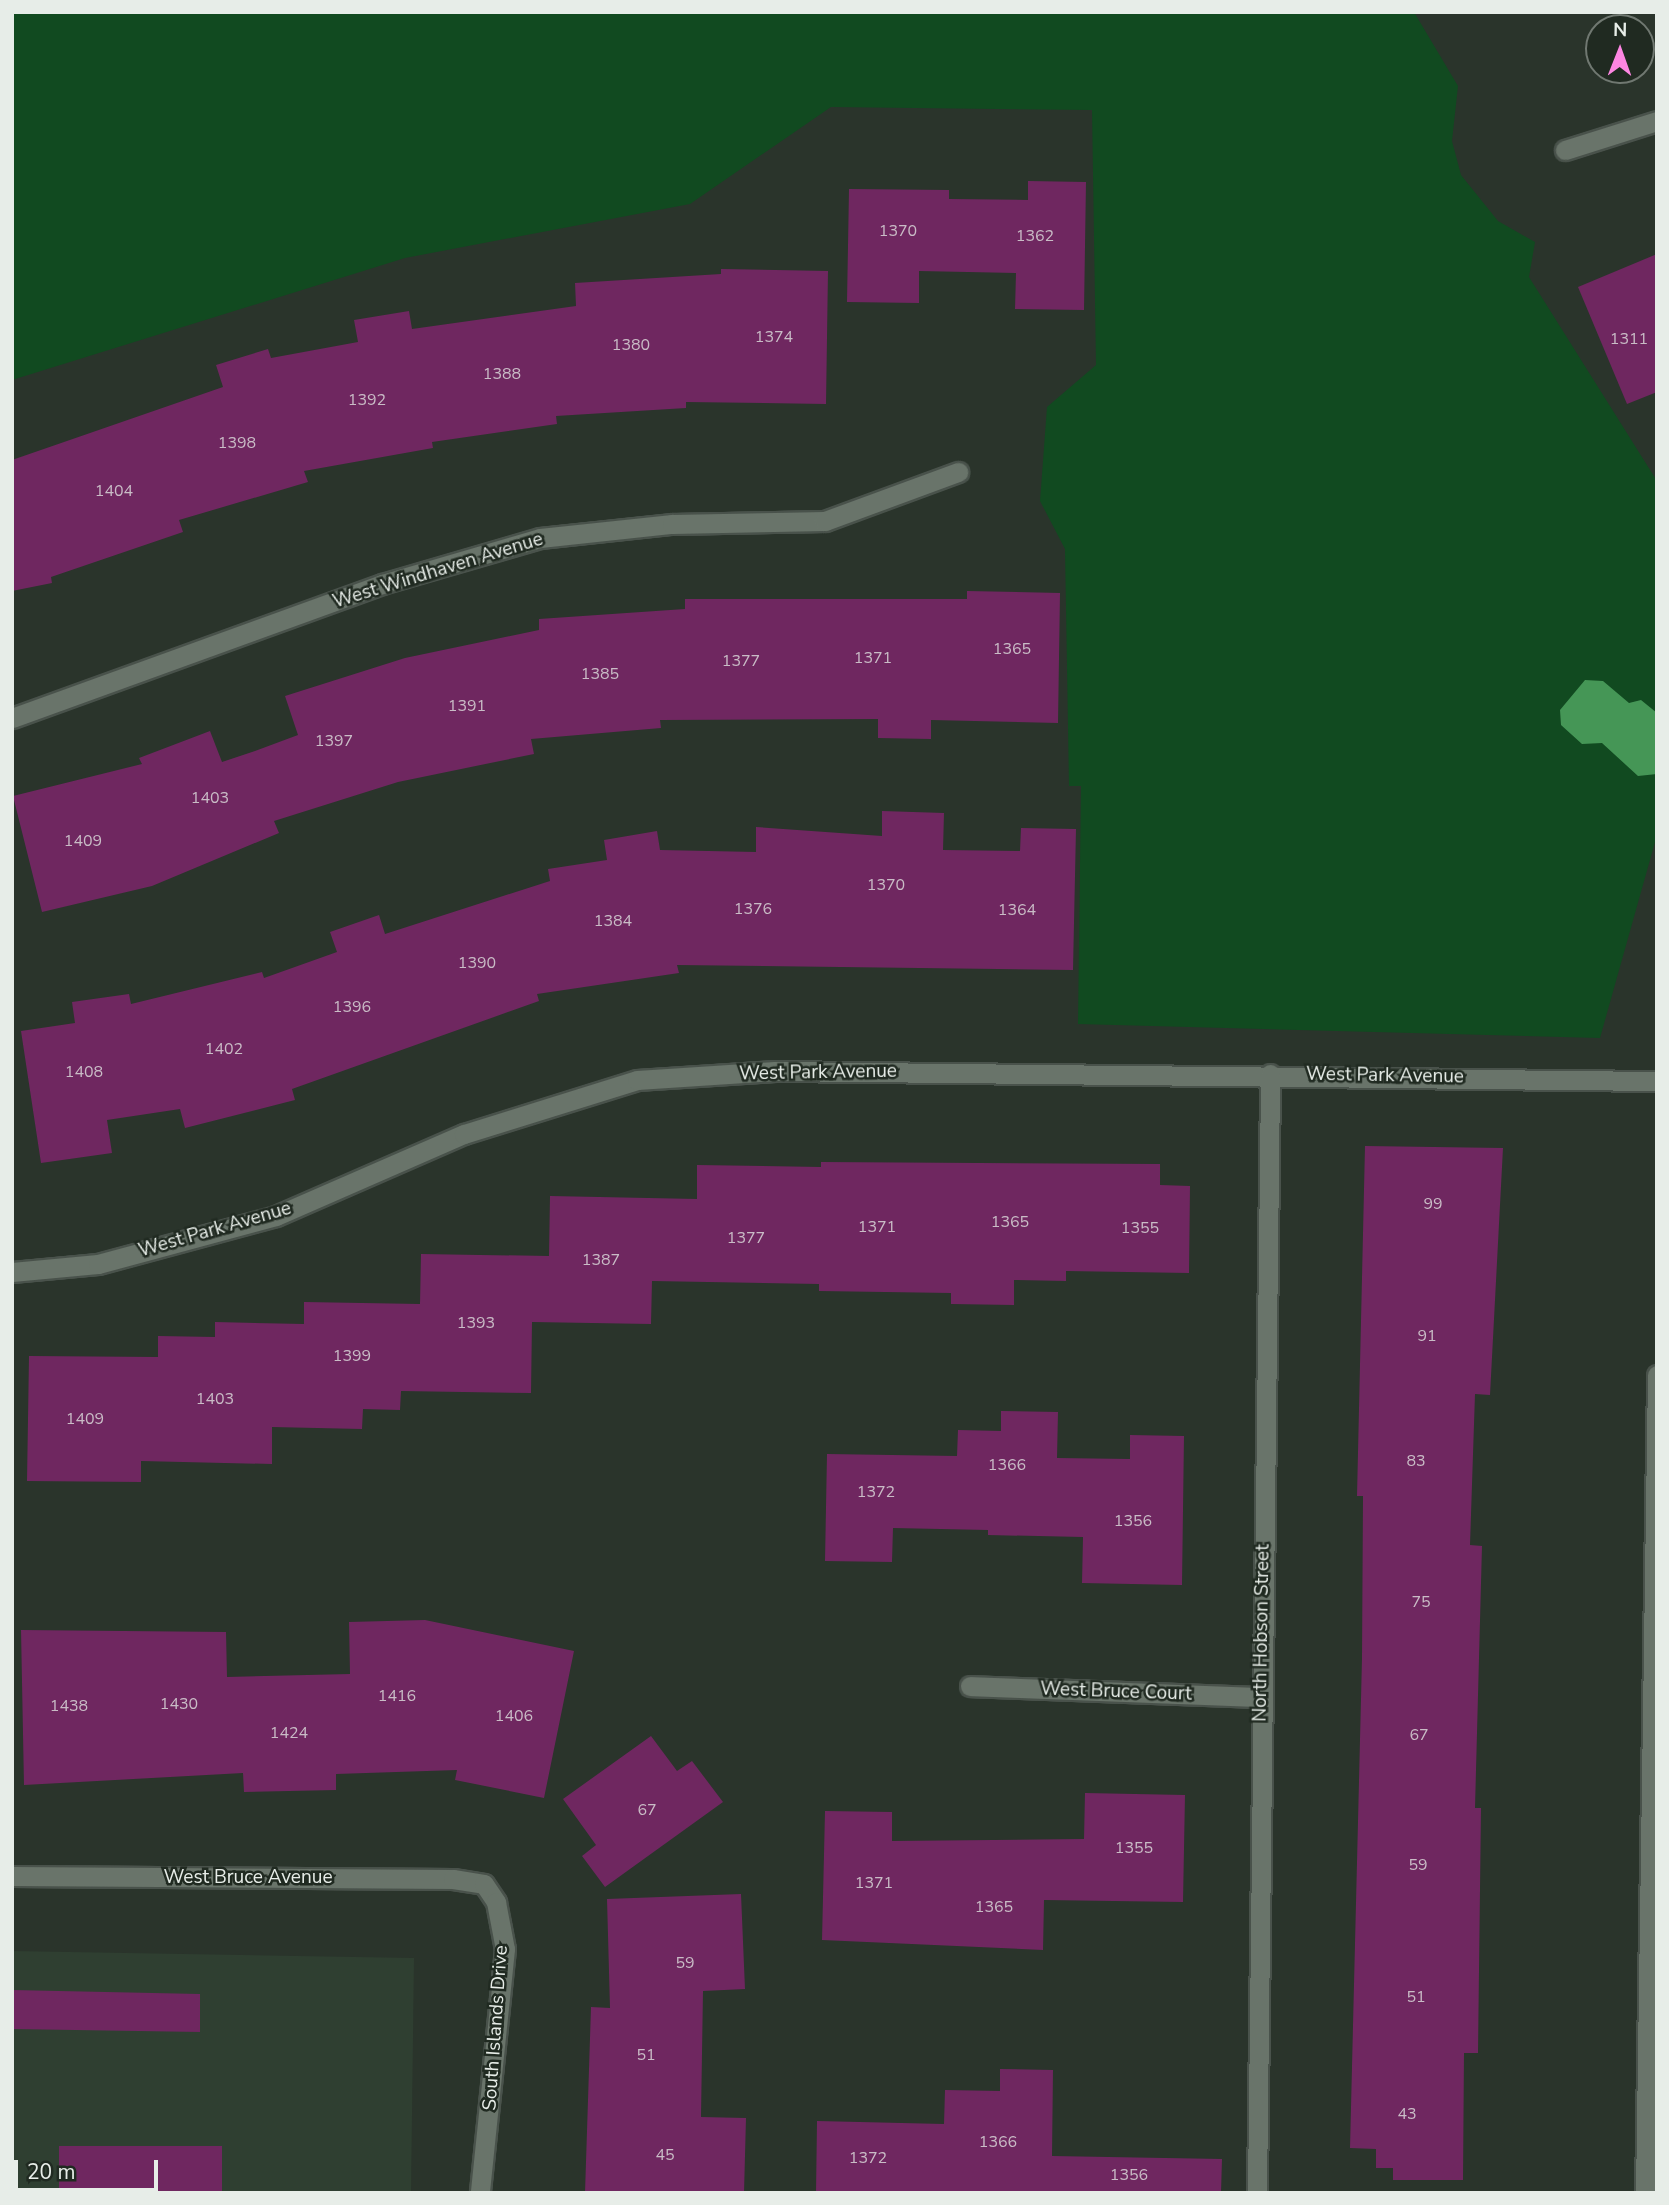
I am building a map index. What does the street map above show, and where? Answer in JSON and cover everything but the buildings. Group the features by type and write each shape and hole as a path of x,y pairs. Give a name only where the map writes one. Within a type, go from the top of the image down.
{"street":[{"path":"1565,150 1657,121"},
{"name":"West Windhaven Avenue","path":"12,718 382,584 540,538 672,524 825,521 958,471"},
{"name":"West Park Avenue","path":"12,1272 98,1264 276,1216 464,1133 638,1080 775,1071 1270,1074 1657,1081"},
{"name":"North Hobson Street","path":"1257,2193 1270,1074"},
{"path":"1645,2193 1653,1808 1657,1375"},
{"name":"West Bruce Court","path":"970,1686 1261,1697"},
{"name":"West Bruce Avenue","path":"12,1876 453,1879 484,1884"},
{"name":"South Islands Drive","path":"484,1884 496,1902 505,1949 482,2184 495,2193"}],"shaded area":[{"path":"12,12 1414,12 1458,86 1452,141 1461,175 1498,221 1535,242 1529,277 1657,481 1657,835 1600,1038 1078,1024 1081,786 1069,786 1065,549 1040,501 1047,407 1096,365 1092,110 831,107 690,204 405,258 12,380"},
{"path":"1585,680 1603,681 1629,703 1641,700 1657,713 1657,774 1638,776 1602,743 1582,744 1561,725 1560,710"},
{"path":"12,1951 414,1958 411,2193 12,2193"}]}
